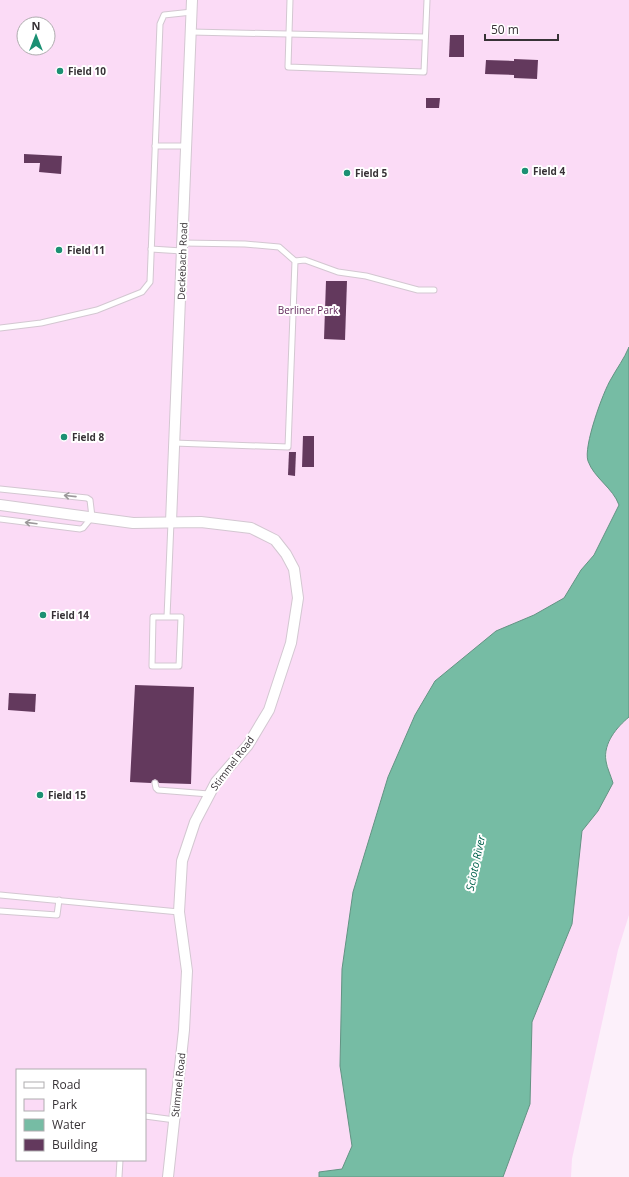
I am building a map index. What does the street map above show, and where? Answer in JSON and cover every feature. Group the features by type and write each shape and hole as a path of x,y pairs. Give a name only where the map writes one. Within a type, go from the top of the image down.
{"street":[{"name":"Deckebach Road","path":"171,522 192,0"},
{"name":"Stimmel Road","path":"0,506 133,523 221,523 251,528 275,540 286,554 294,569 298,598 291,642 269,710 248,745 216,782 209,794 195,822 182,861 179,912 187,971 184,1030 168,1177"}],"lane":[{"path":"290,0 288,67 416,72 424,72 427,0"},
{"path":"0,328 40,323 98,310 129,299 142,292 150,282 160,24 164,15 192,12"},
{"path":"191,32 425,38"},
{"path":"155,146 186,146"},
{"path":"151,248 246,244 279,247 295,261 305,260 338,272 366,276 418,290 434,290"},
{"path":"174,443 288,447 295,261"},
{"path":"0,489 87,498 90,500 92,517 83,528 80,529 0,519"},
{"path":"167,617 171,522"},
{"path":"153,617 167,617 181,617 179,666 152,666 153,617"},
{"path":"155,783 158,790 209,794"},
{"path":"0,895 179,912"},
{"path":"0,911 57,915 59,900"},
{"path":"146,1116 175,1120"},
{"path":"119,1177 120,1161"}],"green space":[{"name":"Berliner Park","path":"0,0 629,0 629,347 610,380 587,460 613,493 619,505 594,555 581,570 564,598 465,657 435,681 415,715 388,777 353,892 342,969 340,1066 352,1146 342,1169 319,1172 319,1177 0,1177"},
{"path":"629,717 629,915 618,950 572,1159 571,1177 503,1177 530,1104 532,1022 572,924 582,831 598,811 613,783 608,763 608,747 614,732"}],"water":[{"name":"Scioto River","path":"629,347 629,717 612,736 607,748 606,761 613,783 598,811 582,831 572,924 532,1022 530,1104 503,1177 319,1177 319,1172 342,1169 352,1146 340,1066 342,969 353,892 388,777 415,715 435,681 496,631 534,615 564,598 581,570 594,555 619,505 612,493 591,467 587,454 588,444 603,395"}],"building":[{"path":"450,35 464,35 464,57 449,57"},
{"path":"514,59 538,60 537,79 514,78 514,75 485,74 486,60 514,61"},
{"path":"426,98 440,98 439,108 426,108"},
{"path":"24,154 62,156 61,174 39,172 40,163 24,163"},
{"path":"326,281 347,281 345,340 324,339"},
{"path":"303,436 314,436 314,467 302,467"},
{"path":"289,452 296,452 295,476 288,475"},
{"path":"135,685 194,687 191,784 159,783 155,779 151,783 130,782"},
{"path":"9,693 36,694 35,712 8,710"}],"place":[{"name":"Field 10","path":"60,71"},
{"name":"Field 4","path":"525,171"},
{"name":"Field 5","path":"347,173"},
{"name":"Field 11","path":"59,250"},
{"name":"Field 8","path":"64,437"},
{"name":"Field 14","path":"43,615"},
{"name":"Field 15","path":"40,795"}]}
